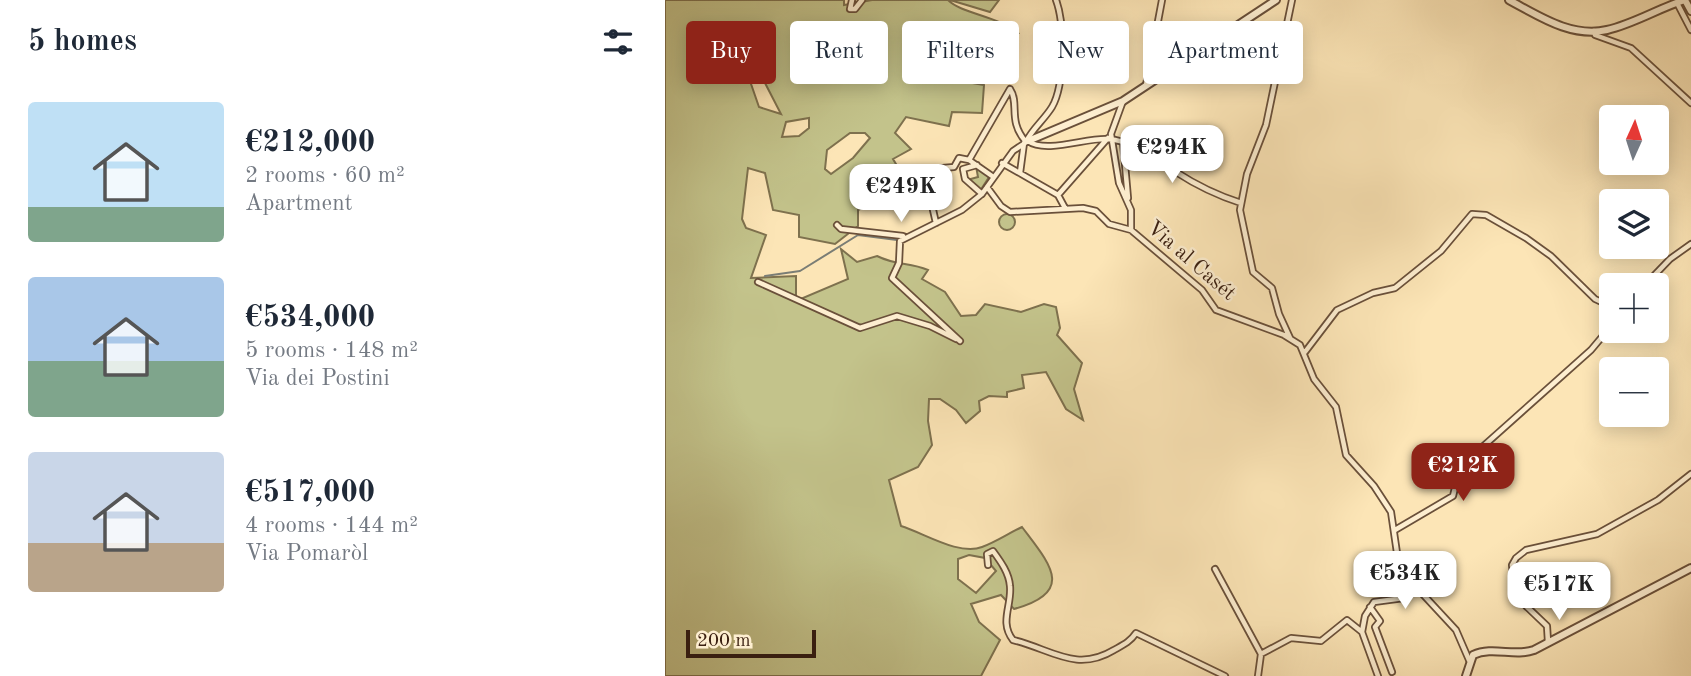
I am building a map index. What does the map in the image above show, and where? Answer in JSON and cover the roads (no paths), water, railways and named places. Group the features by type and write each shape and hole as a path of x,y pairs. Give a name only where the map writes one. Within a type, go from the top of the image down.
{"street":[{"path":"852,0 850,9 855,9 862,0"},
{"path":"837,225 841,229 904,236 917,234 982,194 1002,163 1026,142 1052,107 1059,91 1062,40 1056,0"},
{"path":"1146,86 1162,0"},
{"path":"1026,142 1123,101 1276,0"},
{"path":"1292,0 1266,125 1249,167 1241,203 1251,267 1257,277 1272,288 1290,338 1300,345 1314,379 1336,407 1346,455 1383,499 1394,530 1397,553 1418,589 1456,629 1469,660 1466,676"},
{"path":"1509,0 1554,24 1594,31 1614,28 1682,1"},
{"path":"1682,1 1691,11"},
{"path":"1682,1 1691,30"},
{"path":"1594,31 1595,35 1631,48 1691,103"},
{"path":"968,160 1010,89 1013,95 1014,124 1026,142 1034,145 1111,139 1123,142 1154,155 1193,182 1241,203"},
{"path":"1123,101 1111,139 1119,183 1128,202"},
{"path":"1058,195 1111,139"},
{"path":"1020,173 1026,142"},
{"path":"1123,142 1131,230"},
{"path":"916,179 931,169 954,167 960,158 968,160 992,176"},
{"path":"1002,163 1058,195 1065,208"},
{"path":"977,166 963,169 965,179 982,194"},
{"path":"936,223 931,201 938,191 940,170"},
{"name":"Via al Casét","path":"987,187 1010,212 1065,208 1096,211 1109,224 1131,230 1202,290 1216,310 1290,338"},
{"path":"1304,353 1337,310 1374,293 1395,288 1441,251 1468,217 1479,213 1551,256 1599,301"},
{"path":"758,282 860,328 897,316 930,326 960,341 892,278 899,263 898,246 904,236"},
{"path":"1657,273 1691,244"},
{"path":"1394,530 1453,496 1459,467 1599,340"},
{"path":"1548,642 1546,626 1527,606 1513,576 1512,565 1526,550 1597,534 1658,500 1691,474"},
{"path":"988,565 987,554 993,551 1008,576 1010,594 1005,624 1013,640 1085,662 1099,659 1131,641 1136,633 1225,676"},
{"path":"1469,660 1488,651 1525,653 1691,568"},
{"path":"1215,569 1261,654 1258,676"},
{"path":"1361,632 1370,607 1381,599 1404,598 1418,589"},
{"path":"1370,607 1380,621 1375,627 1392,672"},
{"path":"1261,654 1291,638 1321,641 1344,620 1351,621 1361,632 1378,676"}],"waterway":[{"path":"765,276 800,271 858,235 897,240"}]}
